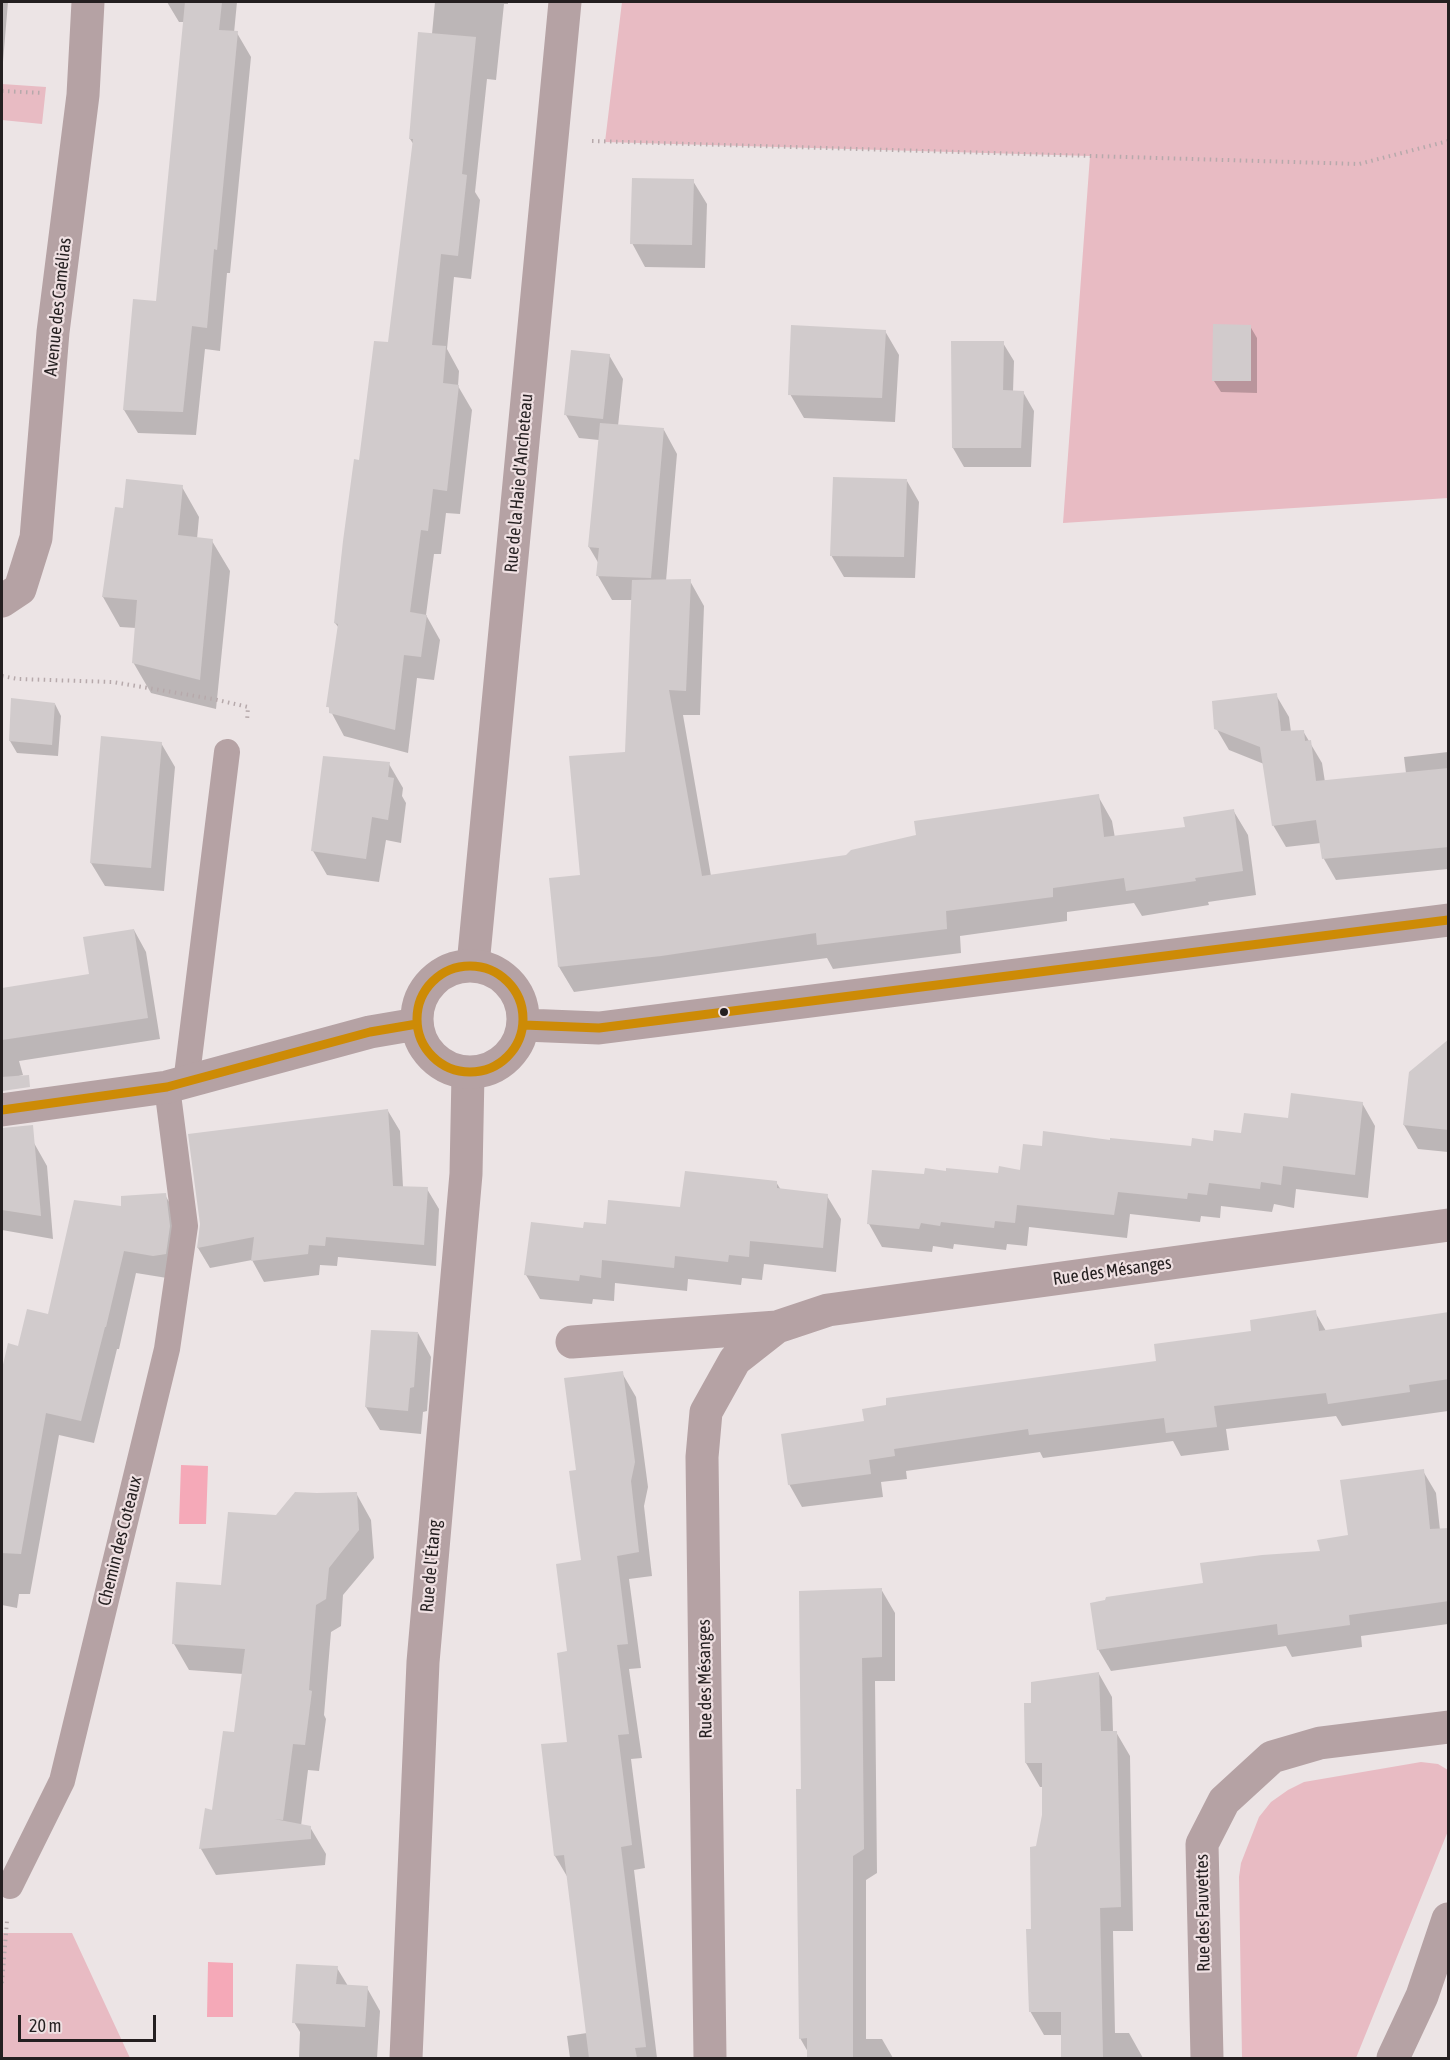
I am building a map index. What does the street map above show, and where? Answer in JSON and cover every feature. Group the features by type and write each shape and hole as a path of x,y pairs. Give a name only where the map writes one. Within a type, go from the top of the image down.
{"street":[{"name":"Avenue des Camélias","path":"2,601 20,589 36,538 53,332 83,95 88,2"},
{"name":"Rue de la Haie d'Ancheteau","path":"473,965 565,2"},
{"path":"524,1025 599,1028 1449,920"},
{"path":"473,965 491,970 506,979 518,994 524,1025 517,1045 504,1059 488,1068 468,1074 447,1067 431,1057 421,1042 417,1011 422,993 434,978 450,969 473,965"},
{"path":"2,1110 177,1085 370,1032 417,1024"},
{"name":"Rue de l'Étang","path":"406,2058 423,1662 466,1174 468,1074"},
{"name":"Rue des Mésanges","path":"572,1342 777,1328 828,1310 1449,1225"},
{"name":"Rue des Mésanges","path":"710,2058 702,1457 706,1412 735,1360 777,1328"},
{"name":"Rue des Fauvettes","path":"1207,2058 1202,1844 1224,1801 1272,1757 1320,1743 1449,1727"},
{"path":"1393,2058 1435,1998 1449,1919"}],"lane":[{"name":"Chemin des Coteaux","path":"10,1886 62,1780 167,1348 185,1226 177,1085 227,752"}],"path":[{"path":"552,140 1359,164 1449,141"},
{"path":"2,676 18,679 113,682 248,707 247,732 227,752"},
{"path":"2,1983 10,1886"}],"shaded area":[{"path":"622,2 1448,2 1448,498 1063,523 1090,156 605,142"},
{"path":"2,84 46,87 42,124 2,120"},
{"path":"181,1465 208,1466 206,1524 179,1524"},
{"path":"1421,1762 1438,1764 1448,1770 1448,1831 1356,2058 1242,2058 1239,1877 1241,1863 1259,1817 1271,1802 1304,1782"},
{"path":"2,1933 72,1933 130,2058 2,2058"},
{"path":"208,1962 233,1963 233,2017 207,2017"}],"building":[{"path":"185,2 222,2 219,30 238,31 217,250 214,249 207,328 192,326 183,412 123,410 133,299 156,301"},
{"path":"418,32 476,37 462,174 467,175 458,256 441,254 432,345 446,346 443,383 459,385 447,491 433,489 428,531 421,530 410,612 427,615 421,657 404,655 395,730 329,713 329,707 326,707 338,624 334,623 343,541 354,459 359,460 374,341 388,342 413,139 409,139"},
{"path":"632,178 694,179 692,245 630,244"},
{"path":"1213,324 1251,325 1251,381 1212,381"},
{"path":"791,325 886,330 882,398 788,395"},
{"path":"951,341 1004,341 1003,390 1024,391 1021,448 952,448"},
{"path":"571,350 610,354 603,419 564,415"},
{"path":"600,423 664,428 651,578 596,576 599,548 588,547"},
{"path":"833,477 907,479 904,557 830,556"},
{"path":"126,479 183,485 178,535 213,539 200,680 132,663 137,600 102,597 115,507 123,508"},
{"path":"691,579 686,691 669,690 702,876 846,855 851,850 916,835 914,821 1099,794 1104,837 1185,827 1183,817 1234,809 1243,871 1195,878 1196,881 1126,891 1124,878 1053,888 1053,897 946,911 947,929 817,945 816,933 661,956 558,967 549,878 580,875 569,756 625,752 632,580"},
{"path":"1277,693 1281,731 1304,730 1305,741 1311,740 1316,781 1449,768 1449,847 1322,859 1316,820 1272,826 1260,747 1214,729 1212,701"},
{"path":"11,698 55,703 52,745 9,741"},
{"path":"101,736 162,742 151,868 90,863"},
{"path":"323,756 390,762 388,777 394,778 388,820 372,817 366,859 311,851"},
{"path":"134,929 148,1018 2,1040 2,988 89,974 83,937"},
{"path":"1449,1039 1449,1130 1403,1125 1409,1072"},
{"path":"29,1075 30,1087 2,1091 2,1077"},
{"path":"1291,1093 1363,1102 1355,1175 1283,1166 1281,1185 1261,1182 1260,1189 1209,1183 1207,1195 1188,1193 1187,1199 1118,1192 1114,1215 1017,1205 1015,1223 995,1221 994,1228 941,1222 940,1226 921,1223 919,1229 867,1224 872,1170 924,1174 925,1168 946,1171 946,1168 998,1173 999,1166 1020,1170 1023,1144 1042,1146 1043,1131 1110,1140 1110,1138 1191,1146 1192,1138 1213,1141 1214,1130 1241,1133 1244,1113 1288,1118"},
{"path":"388,1109 393,1186 428,1187 424,1245 326,1237 325,1246 309,1245 308,1254 251,1261 254,1237 197,1248 200,1224 188,1134"},
{"path":"33,1125 41,1216 2,1210 2,1128"},
{"path":"685,1171 777,1181 777,1188 828,1194 823,1248 750,1241 749,1257 729,1255 728,1262 675,1256 674,1268 602,1260 601,1278 580,1275 579,1281 524,1275 531,1222 583,1228 584,1222 606,1224 608,1200 680,1207"},
{"path":"166,1193 170,1226 166,1254 153,1256 124,1251 81,1421 46,1413 21,1554 2,1553 2,1369 8,1343 18,1346 27,1309 48,1314 74,1200 121,1206 121,1196"},
{"path":"1316,1310 1319,1331 1449,1312 1449,1379 1409,1385 1410,1392 1328,1404 1326,1393 1214,1406 1217,1427 1166,1433 1164,1418 1029,1435 1028,1429 894,1449 895,1456 869,1460 871,1474 788,1485 781,1434 864,1421 862,1409 886,1405 886,1398 1156,1361 1154,1344 1251,1331 1250,1320"},
{"path":"371,1330 418,1332 414,1387 410,1388 408,1411 365,1407"},
{"path":"623,1371 635,1462 631,1481 639,1552 617,1556 628,1644 617,1645 629,1734 618,1735 632,1845 621,1847 646,2047 635,2048 637,2058 589,2058 564,1855 554,1856 541,1744 567,1742 557,1653 567,1651 556,1564 581,1560 569,1471 576,1470 564,1378"},
{"path":"1424,1469 1430,1529 1449,1528 1449,1601 1349,1615 1350,1625 1278,1635 1277,1624 1097,1650 1090,1603 1105,1600 1106,1597 1203,1583 1200,1563 1320,1551 1317,1540 1348,1535 1340,1480"},
{"path":"295,1492 357,1492 359,1530 329,1568 326,1599 316,1605 309,1690 312,1691 305,1745 293,1744 283,1820 274,1819 311,1826 311,1839 199,1849 205,1808 212,1810 223,1731 234,1732 245,1649 172,1644 176,1582 221,1585 228,1512 276,1515"},
{"path":"882,1588 882,1657 862,1658 864,1849 853,1856 853,2058 807,2058 807,2038 799,2039 796,1789 801,1789 799,1591"},
{"path":"1099,1672 1101,1731 1117,1731 1121,1907 1100,1908 1103,2058 1061,2058 1061,2012 1029,2012 1026,1929 1031,1929 1030,1847 1036,1846 1042,1815 1042,1763 1025,1763 1024,1703 1031,1703 1031,1682"},
{"path":"296,1964 338,1966 336,1984 368,1986 365,2027 292,2023"}],"transit line":[{"path":"524,1025 599,1028 1448,920"},
{"path":"470,966 490,970 508,981 519,999 523,1019 519,1039 508,1057 490,1068 470,1072 450,1068 432,1057 421,1039 417,1019 421,999 432,981 450,970 470,966"},
{"path":"2,1110 167,1087 370,1032 417,1024"}]}
